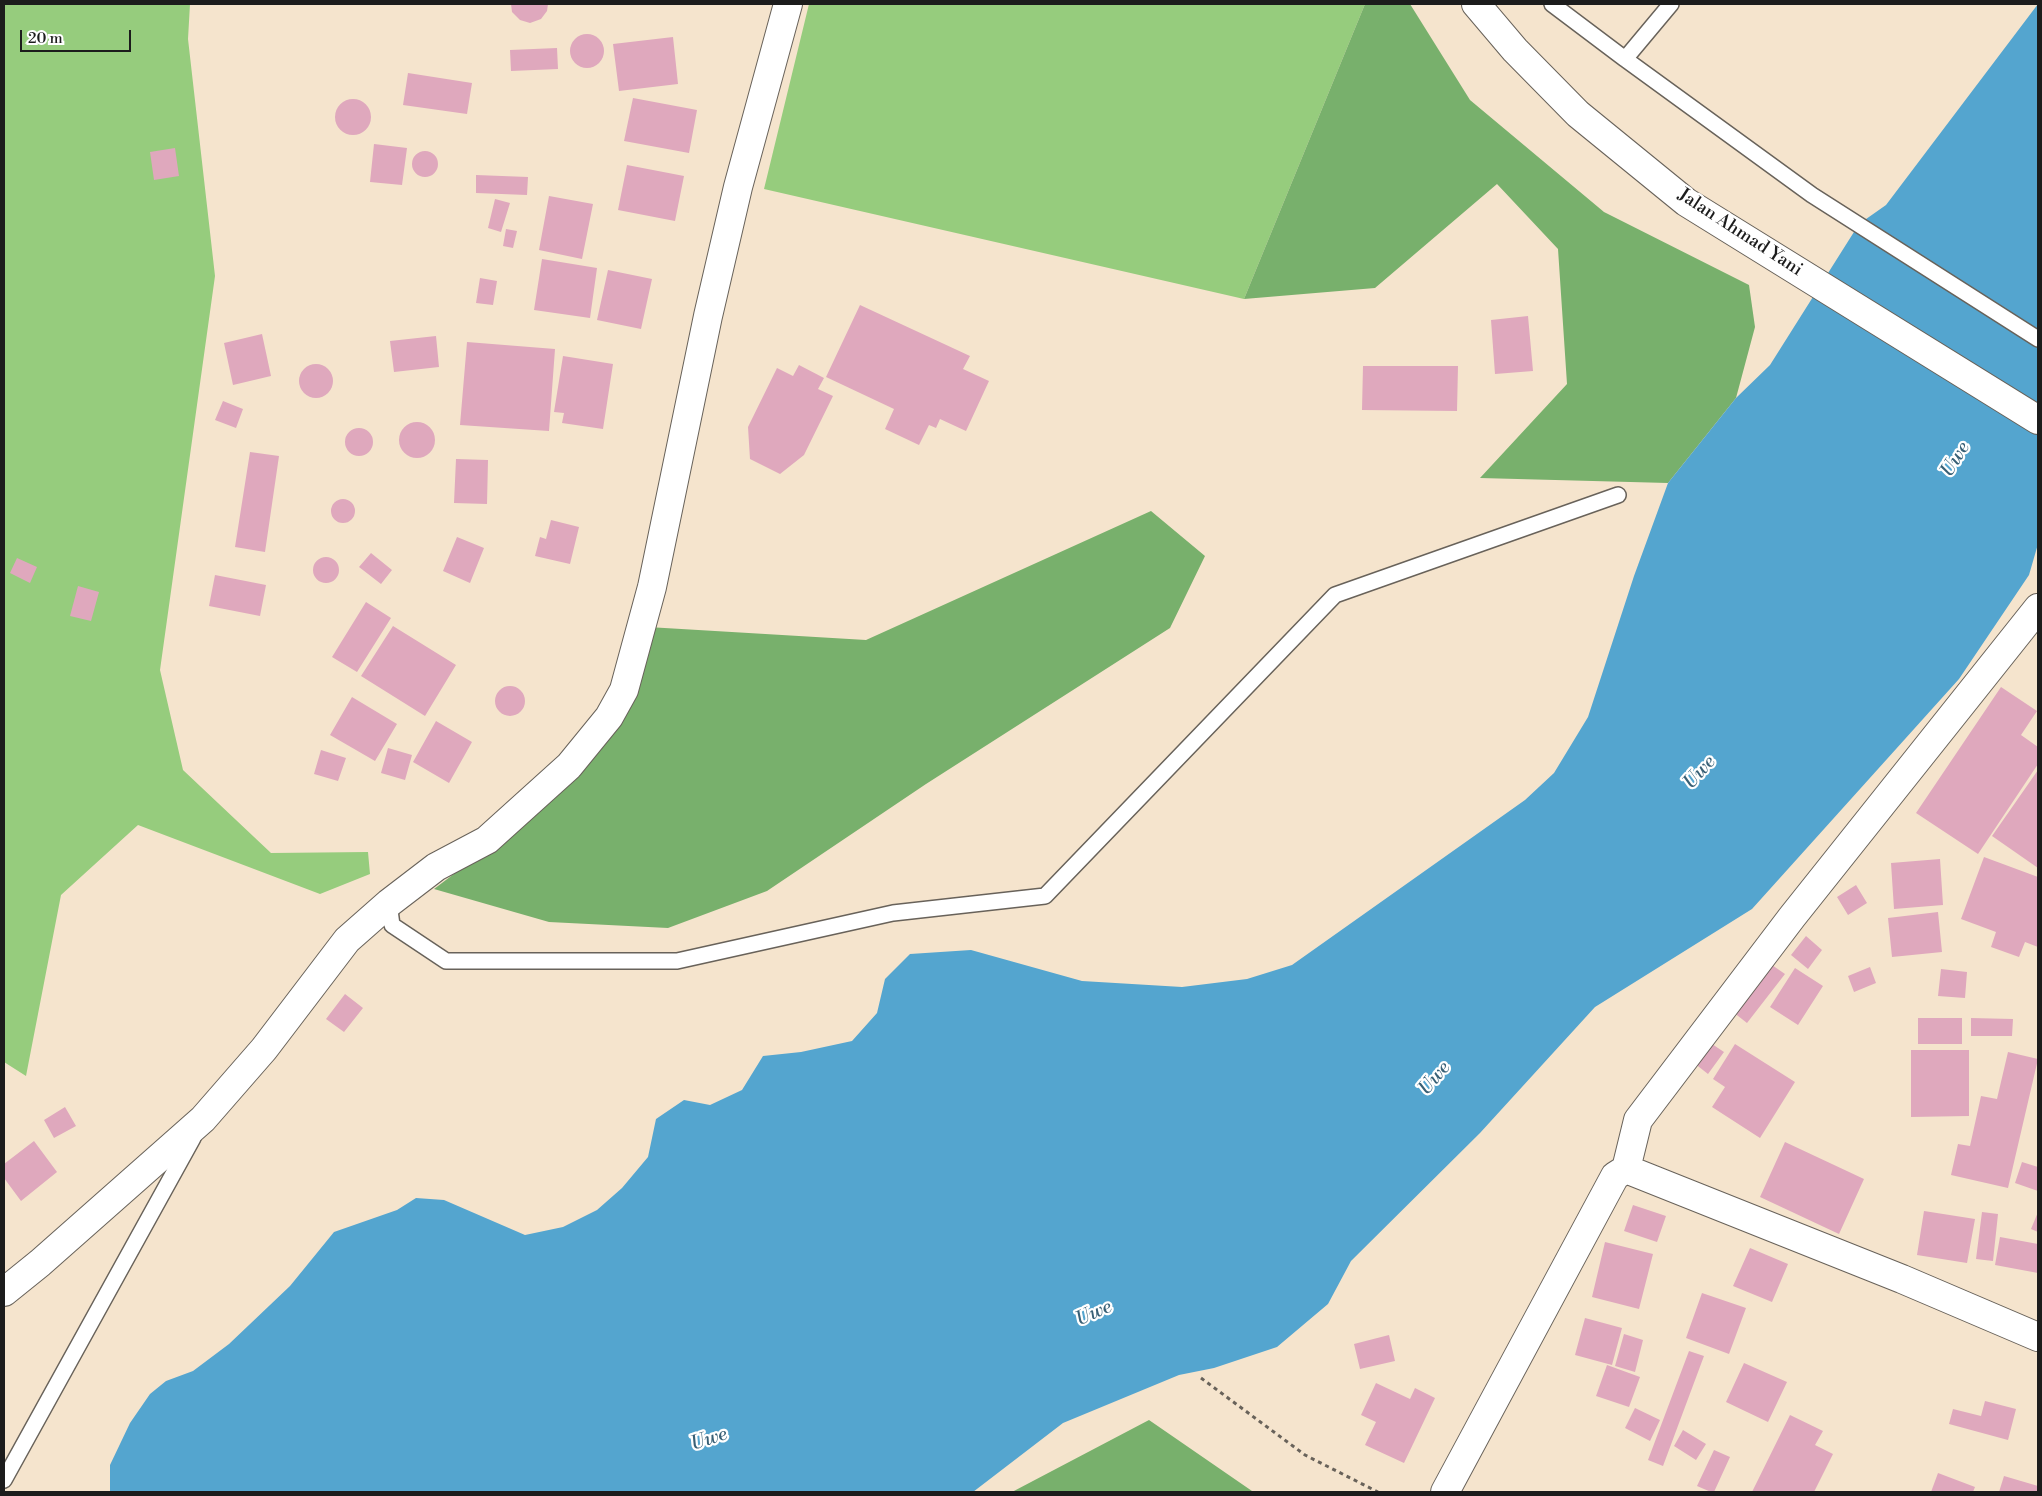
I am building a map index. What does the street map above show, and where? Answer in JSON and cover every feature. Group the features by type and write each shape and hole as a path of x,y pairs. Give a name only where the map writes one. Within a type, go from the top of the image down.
{"street":[{"path":"4,1292 40,1263 203,1119 264,1049 346,940 389,903 436,867 487,840 569,766 610,717 624,690 652,588 708,316 738,187 788,4"},
{"name":"Jalan Ahmad Yani","path":"1476,4 1515,50 1578,114 1686,202 2038,420"},
{"path":"1445,1492 1615,1176 1626,1169 1638,1120 1792,917 2038,608"},
{"path":"1626,1169 1902,1279 2038,1337"}],"lane":[{"path":"1552,4 1625,60 1812,195 2038,339"},
{"path":"1625,60 1672,4"},
{"path":"389,903 392,925 446,961 677,962 893,913 1045,896 1335,595 1618,495"},
{"path":"4,1480 203,1119"}],"path":[{"path":"1201,1378 1305,1455 1378,1492"}],"green space":[{"path":"4,4 190,4 188,39 215,276 160,670 183,770 271,853 368,852 370,874 320,894 138,825 61,895 26,1076 4,1062"},
{"path":"809,4 1365,4 1244,299 764,189"},
{"path":"1365,4 1410,4 1470,100 1604,212 1749,285 1755,327 1736,398 1668,483 1480,478 1567,384 1558,249 1497,184 1375,288 1244,299"},
{"path":"1151,511 1205,556 1170,628 926,784 767,891 668,928 549,922 434,889 495,843 602,731 631,626 866,640"},
{"path":"1149,1420 1252,1491 1012,1492"}],"water":[{"name":"Uwe","path":"2038,4 2038,544 2029,575 1959,679 1752,909 1595,1007 1480,1133 1351,1261 1328,1304 1277,1347 1214,1368 1179,1375 1063,1423 973,1492 110,1492 110,1465 130,1423 150,1394 166,1381 193,1371 229,1344 290,1286 334,1232 397,1210 416,1198 444,1200 525,1235 563,1227 597,1210 622,1188 648,1157 656,1119 684,1100 710,1105 742,1090 763,1056 801,1052 852,1041 877,1013 885,979 910,954 971,950 1082,981 1182,987 1247,979 1292,965 1525,800 1554,773 1588,717 1634,576 1668,483 1736,398 1770,365 1859,224 1886,205"}],"building":[{"path":"511,4 548,4 547,11 541,19 530,23 520,20 512,12"},
{"path":"587,34 594,35 599,39 603,44 603,58 599,63 594,67 587,68 580,67 575,63 571,58 570,51 571,44 575,39 580,35"},
{"path":"673,37 678,84 619,91 613,44"},
{"path":"557,48 558,69 511,71 510,50"},
{"path":"408,73 472,83 467,114 403,105"},
{"path":"633,98 697,110 689,153 624,141"},
{"path":"353,99 366,104 371,117 366,130 353,135 340,130 335,117 340,104"},
{"path":"374,144 407,148 402,185 370,182"},
{"path":"175,148 179,176 154,180 150,152"},
{"path":"425,151 435,154 438,164 435,174 425,177 415,174 412,164 415,154"},
{"path":"627,165 684,176 675,221 618,210"},
{"path":"476,175 528,177 527,195 476,193"},
{"path":"549,196 593,204 582,259 539,250"},
{"path":"495,199 510,203 501,232 488,228"},
{"path":"506,229 517,231 513,248 503,246"},
{"path":"542,259 597,268 590,318 534,310"},
{"path":"608,270 652,279 641,329 597,320"},
{"path":"480,278 497,281 493,305 476,303"},
{"path":"860,305 970,356 963,369 989,381 966,431 940,419 936,428 929,425 919,445 885,429 894,409 826,377"},
{"path":"1528,316 1533,371 1495,374 1491,320"},
{"path":"262,334 271,376 233,385 224,343"},
{"path":"436,336 439,367 394,372 390,341"},
{"path":"467,342 555,349 549,431 460,425"},
{"path":"563,356 613,364 603,429 562,423 564,413 554,412"},
{"path":"316,364 323,365 328,369 332,374 332,388 328,393 323,397 316,398 309,397 304,393 300,388 299,381 300,374 304,369 309,365"},
{"path":"799,365 824,378 818,389 833,396 804,455 780,474 750,459 748,427 777,368 793,376"},
{"path":"1363,366 1458,366 1457,411 1362,410"},
{"path":"223,401 243,409 236,428 215,420"},
{"path":"417,422 424,423 430,427 434,433 434,447 430,453 424,457 417,458 410,457 404,453 400,447 399,440 400,433 404,427 410,423"},
{"path":"359,428 369,432 373,442 369,452 359,456 349,452 345,442 349,432"},
{"path":"250,452 279,456 265,552 235,547"},
{"path":"456,459 488,460 487,504 454,503"},
{"path":"343,499 351,503 355,511 351,519 343,523 335,519 331,511 335,503"},
{"path":"551,520 579,527 570,564 535,556 540,537 546,539"},
{"path":"457,537 484,548 470,583 443,571"},
{"path":"371,553 392,570 381,584 359,567"},
{"path":"326,557 335,561 339,570 335,579 326,583 317,579 313,570 317,561"},
{"path":"17,558 37,567 30,583 10,573"},
{"path":"215,575 266,585 260,616 209,606"},
{"path":"78,586 99,592 91,621 70,616"},
{"path":"366,602 391,618 357,672 332,657"},
{"path":"393,626 456,665 425,716 361,676"},
{"path":"510,686 521,690 525,701 521,712 510,716 499,712 495,701 499,690"},
{"path":"2001,687 2037,711 2021,735 2038,747 2038,764 1978,854 1916,813"},
{"path":"352,697 397,724 375,761 330,735"},
{"path":"436,721 472,742 449,783 413,762"},
{"path":"388,748 412,755 405,780 381,773"},
{"path":"321,750 346,758 338,781 314,774"},
{"path":"2038,770 2038,868 1992,836"},
{"path":"1984,857 2038,877 2038,947 2025,942 2019,957 1991,947 1996,932 1961,919"},
{"path":"1940,859 1943,905 1894,909 1891,863"},
{"path":"1856,885 1867,903 1848,915 1837,897"},
{"path":"1938,912 1942,952 1892,957 1888,918"},
{"path":"1806,936 1822,950 1808,969 1791,955"},
{"path":"1769,963 1785,974 1747,1023 1733,1012"},
{"path":"1870,967 1876,983 1854,992 1848,976"},
{"path":"1795,968 1823,986 1798,1025 1770,1007"},
{"path":"1941,969 1967,972 1965,998 1938,996"},
{"path":"345,994 363,1008 344,1032 326,1019"},
{"path":"1918,1018 1962,1018 1962,1044 1918,1044"},
{"path":"1971,1018 2013,1019 2012,1036 1971,1036"},
{"path":"1709,1042 1724,1052 1708,1074 1694,1063"},
{"path":"1735,1044 1795,1082 1760,1138 1712,1107 1725,1087 1713,1079"},
{"path":"1911,1050 1969,1050 1969,1116 1911,1117"},
{"path":"2008,1052 2038,1059 2008,1188 1951,1175 1958,1144 1970,1146 1981,1096 1997,1099"},
{"path":"65,1107 76,1126 54,1138 44,1120"},
{"path":"34,1141 57,1172 21,1201 4,1178 4,1164"},
{"path":"1785,1142 1864,1179 1839,1234 1760,1197"},
{"path":"2022,1162 2038,1167 2038,1191 2015,1183"},
{"path":"1633,1205 1666,1216 1657,1242 1624,1231"},
{"path":"1924,1211 1975,1219 1967,1263 1917,1255"},
{"path":"1982,1212 1998,1214 1993,1261 1976,1259"},
{"path":"2038,1212 2038,1232 2031,1229"},
{"path":"2000,1237 2038,1244 2038,1273 1995,1265"},
{"path":"1605,1242 1653,1254 1639,1309 1592,1297"},
{"path":"1750,1248 1788,1264 1772,1302 1733,1286"},
{"path":"1702,1293 1746,1308 1729,1354 1686,1338"},
{"path":"1585,1318 1622,1328 1612,1365 1575,1355"},
{"path":"1624,1334 1643,1340 1635,1372 1615,1366"},
{"path":"1389,1335 1395,1361 1360,1369 1354,1344"},
{"path":"1689,1351 1704,1356 1663,1466 1648,1460"},
{"path":"1744,1363 1787,1382 1768,1422 1726,1402"},
{"path":"1607,1365 1640,1377 1629,1407 1596,1396"},
{"path":"1376,1383 1410,1399 1415,1388 1435,1398 1404,1463 1365,1445 1376,1422 1361,1415"},
{"path":"1985,1401 2016,1409 2008,1440 1949,1424 1953,1409 1981,1416"},
{"path":"1635,1408 1660,1420 1650,1441 1625,1428"},
{"path":"1790,1415 1823,1431 1815,1445 1833,1454 1814,1492 1752,1492"},
{"path":"1683,1430 1706,1444 1696,1460 1674,1446"},
{"path":"1714,1450 1730,1457 1714,1492 1711,1492 1697,1486"},
{"path":"1938,1473 1975,1487 1973,1492 1931,1492"},
{"path":"2004,1476 2038,1486 2038,1492 1999,1492"}]}
